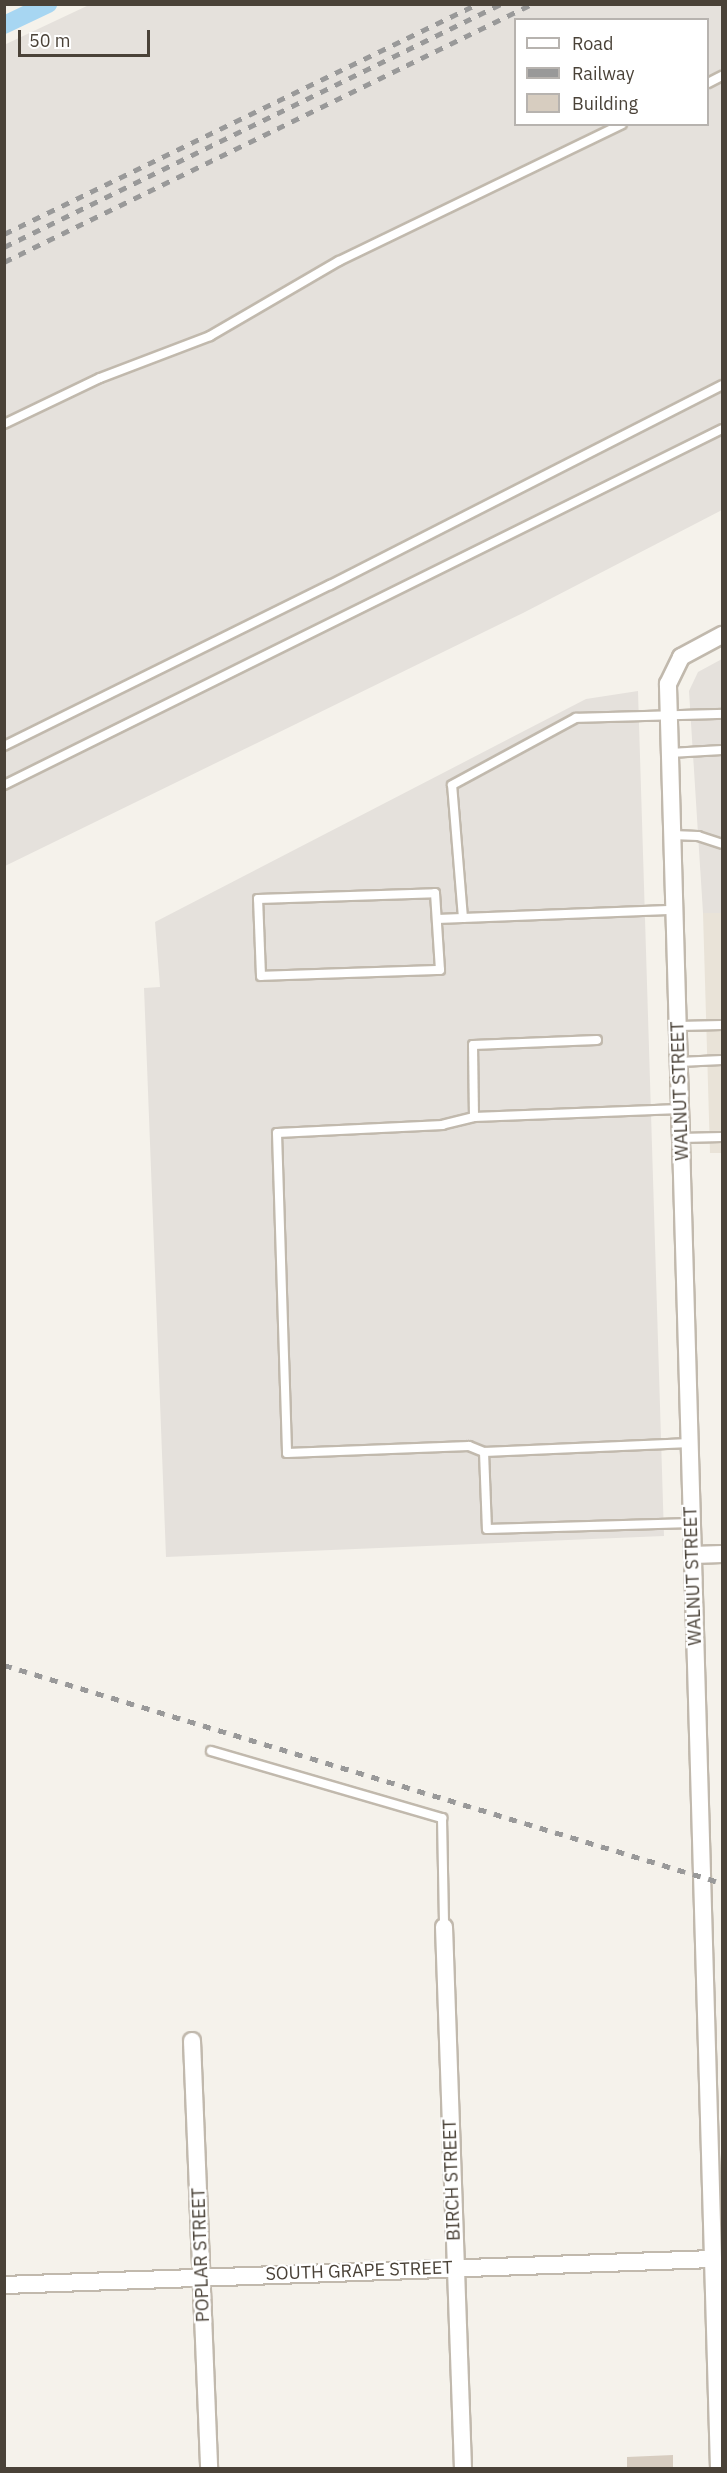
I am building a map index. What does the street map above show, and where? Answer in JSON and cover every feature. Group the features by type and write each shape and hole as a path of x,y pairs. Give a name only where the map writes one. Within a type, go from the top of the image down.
{"street":[{"name":"WALNUT STREET","path":"719,2469 719,2331 713,2259 668,684 681,657 723,635"},
{"path":"693,1555 723,1554"},
{"name":"BIRCH STREET","path":"444,1927 463,2469"},
{"name":"POPLAR STREET","path":"192,2042 209,2469"},
{"name":"SOUTH GRAPE STREET","path":"4,2285 713,2259"}],"lane":[{"path":"709,83 723,76"},
{"path":"4,424 100,378 210,336 339,261 618,126"},
{"path":"4,746 330,585 723,385"},
{"path":"4,785 723,429"},
{"path":"463,918 452,785 576,718 723,714"},
{"path":"670,753 723,750"},
{"path":"672,835 698,836 723,844"},
{"path":"435,893 437,919 440,970 261,976 258,899 435,893"},
{"path":"437,919 675,910"},
{"path":"678,1026 723,1025"},
{"path":"474,1117 473,1045 597,1040"},
{"path":"679,1062 723,1060"},
{"path":"680,1109 474,1117 444,1125 277,1133 287,1453 468,1446 484,1452 690,1443"},
{"path":"681,1138 723,1137"},
{"path":"484,1452 487,1529 692,1523"},
{"path":"211,1751 442,1818 444,1927"}],"shaded area":[{"path":"89,5 722,5 722,510 523,613 5,866 4,45"},
{"path":"722,659 722,913 703,913 689,691 698,672"},
{"path":"638,691 664,1536 166,1557 144,988 160,987 155,922 586,699"},
{"path":"703,913 722,913 722,1153 710,1153"}],"building":[{"path":"673,2455 673,2469 627,2469 627,2457"}],"waterway":[{"path":"4,25 48,4"}],"railway":[{"path":"4,234 477,4"},
{"path":"4,247 501,4"},
{"path":"4,262 532,4"},
{"path":"4,1665 722,1883"}]}
